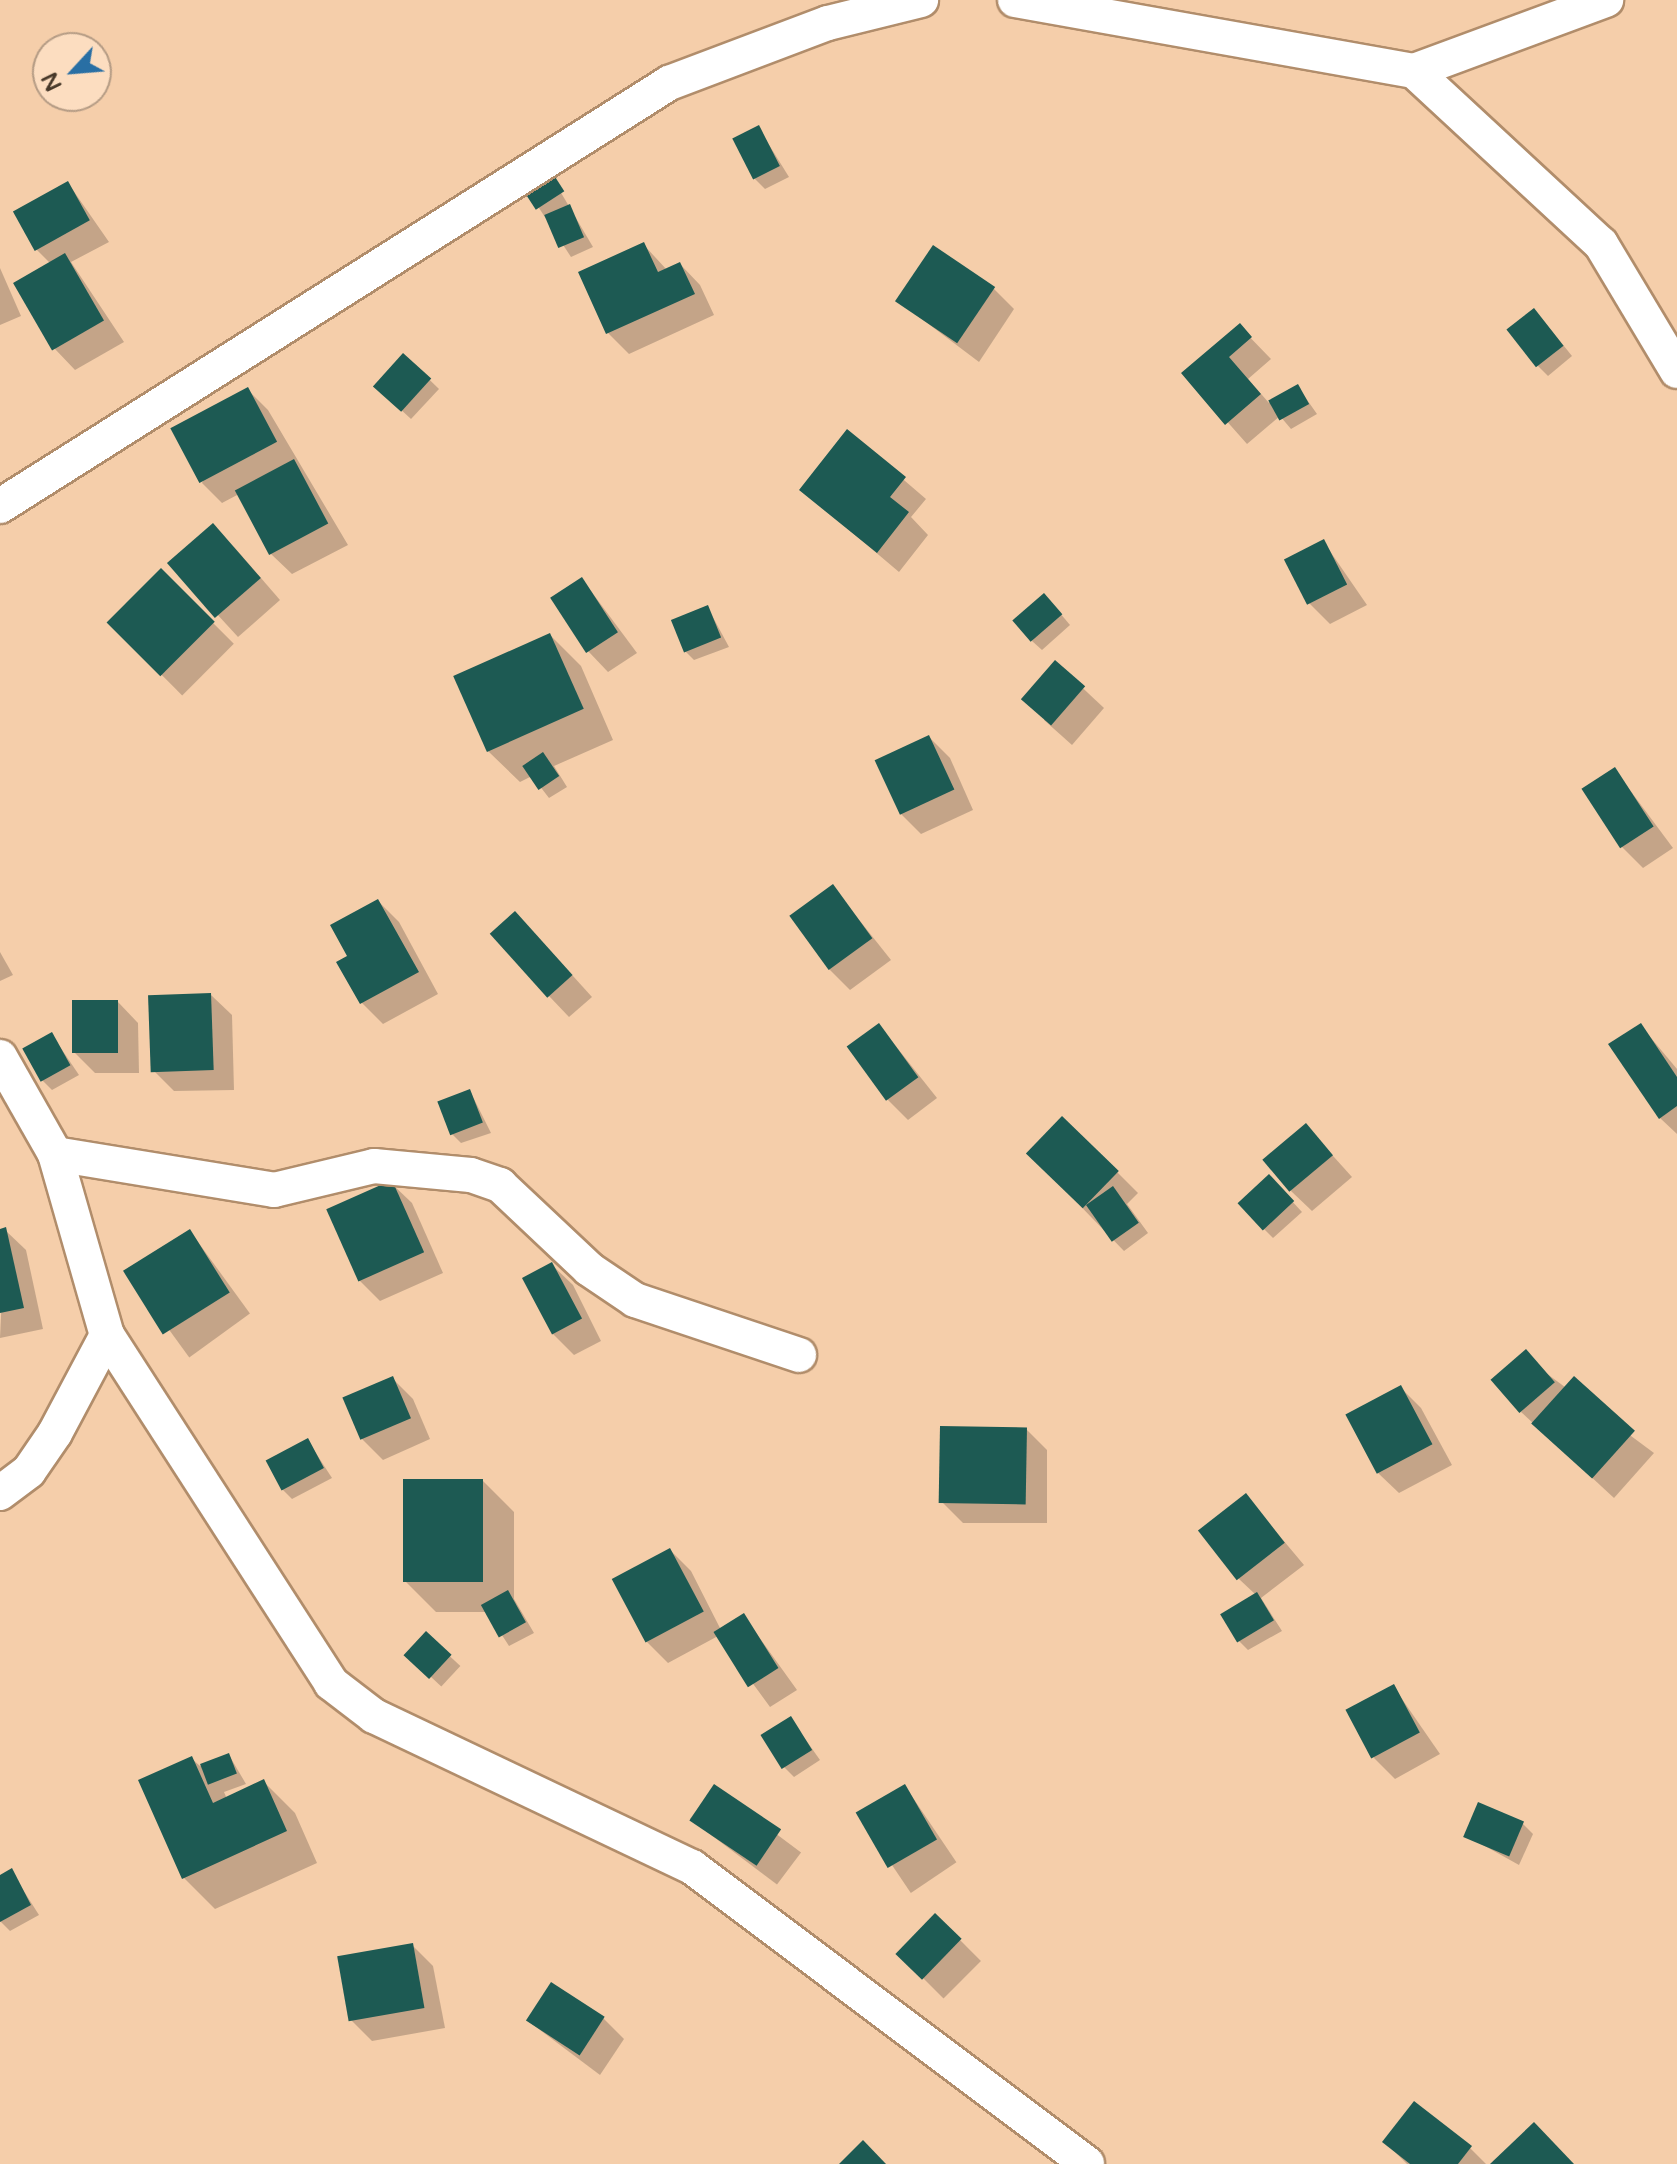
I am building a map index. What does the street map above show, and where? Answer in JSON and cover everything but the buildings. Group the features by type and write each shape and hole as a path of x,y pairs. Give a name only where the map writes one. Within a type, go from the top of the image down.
{"street":[{"path":"0,506 669,83 828,23 921,0"},
{"path":"1015,0 1414,71 1606,0"},
{"path":"1414,71 1601,244 1677,371"},
{"path":"0,1057 55,1154 107,1335 288,1626 331,1683 374,1716 692,1867 1087,2164"},
{"path":"55,1154 274,1190 374,1166 471,1175 500,1185 589,1269 635,1300 799,1355"},
{"path":"0,1493 29,1471 55,1433 107,1335"}]}
